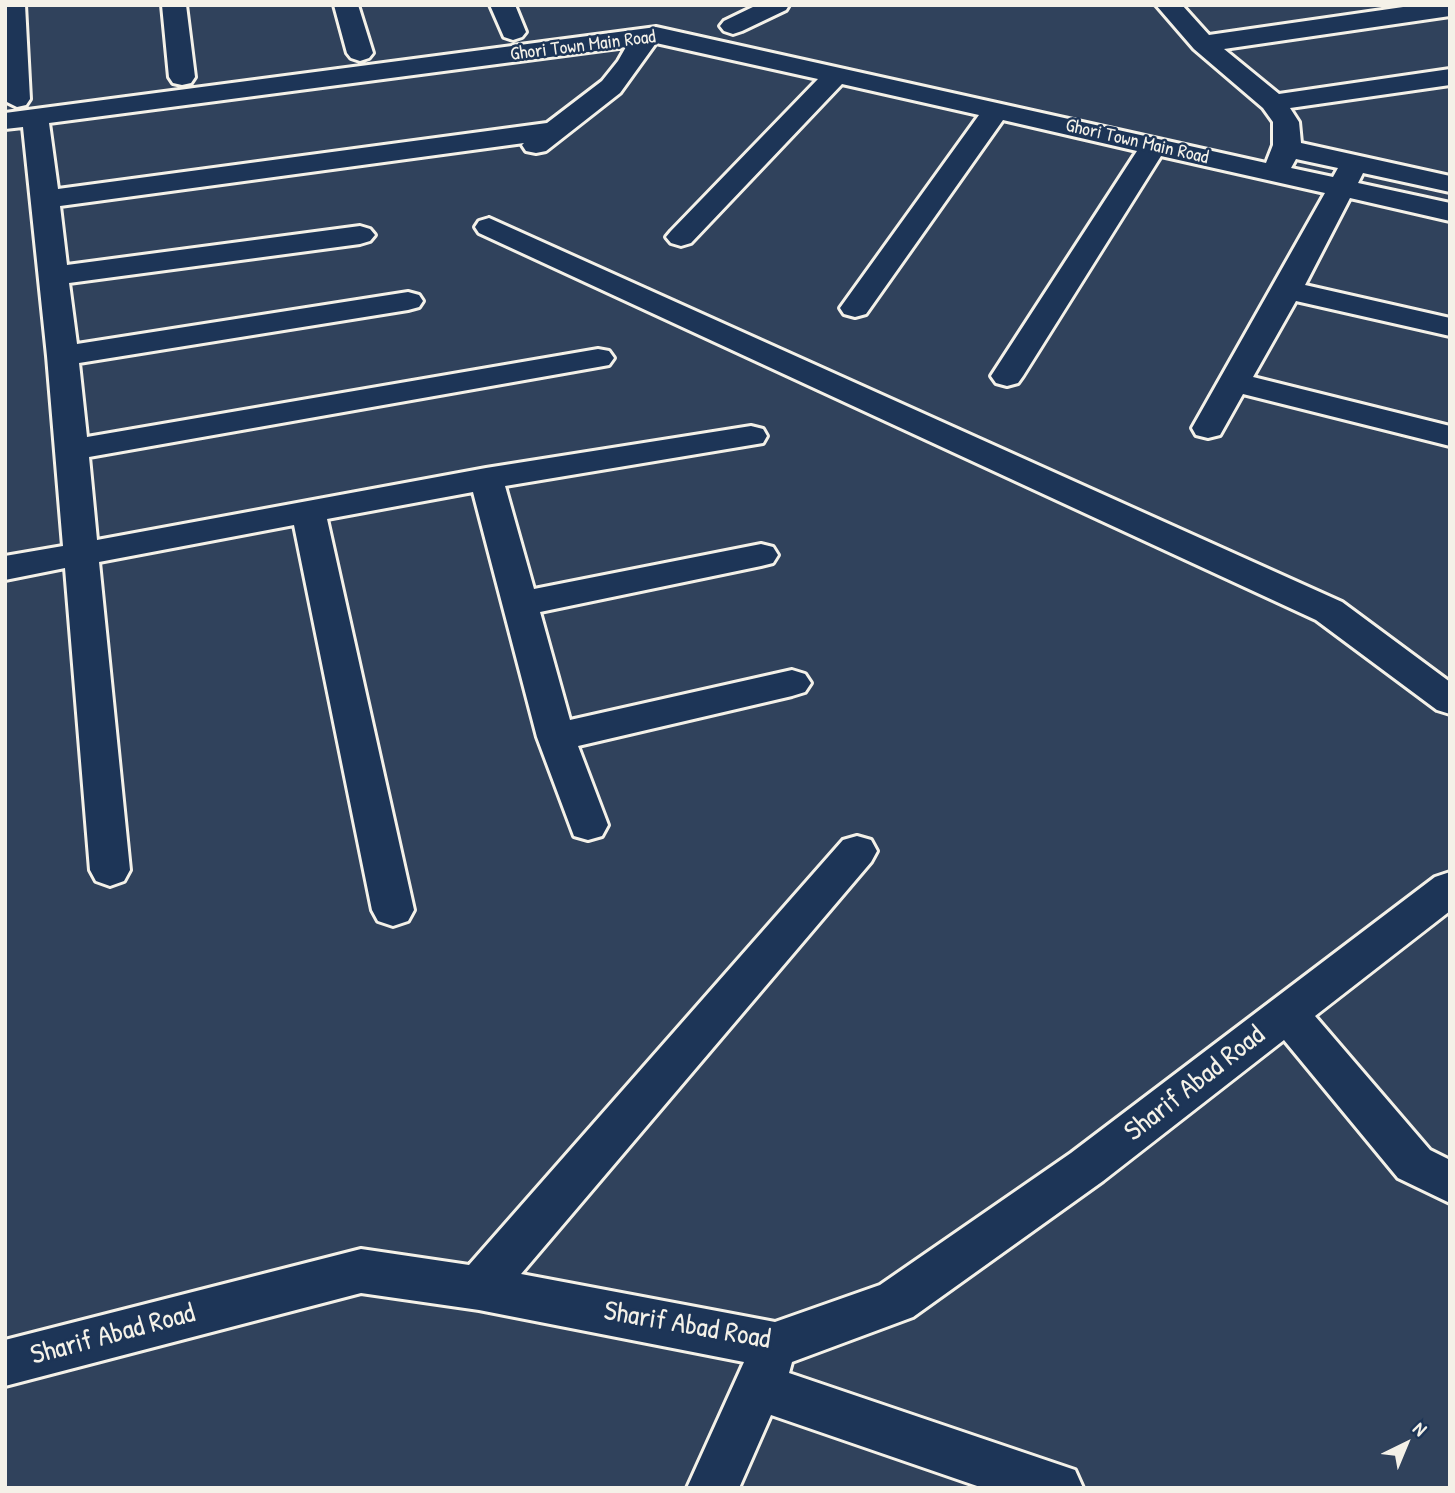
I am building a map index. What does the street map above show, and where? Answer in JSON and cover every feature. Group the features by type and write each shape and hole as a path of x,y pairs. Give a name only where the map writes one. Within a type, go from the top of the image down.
{"street":[{"path":"13,5 16,110 46,200 64,356 110,870"},
{"path":"174,5 182,77"},
{"path":"346,5 360,53"},
{"path":"502,5 513,32"},
{"path":"774,35 721,24 777,5"},
{"path":"1168,5 1203,44 1273,103 1286,122 1287,148 1275,173"},
{"path":"1203,44 1450,8"},
{"path":"16,110 182,77 665,11"},
{"name":"Ghori Town Main Road","path":"16,110 656,35 1275,173 1349,175 1450,212"},
{"path":"516,159 611,87 630,64 644,37"},
{"path":"681,237 836,75"},
{"path":"1273,103 1450,77"},
{"path":"855,308 996,111"},
{"path":"46,200 557,130"},
{"path":"1260,142 1287,148 1349,175 1450,184"},
{"path":"1007,376 1153,146"},
{"path":"1208,428 1349,175"},
{"path":"489,227 1329,611 1450,701"},
{"path":"54,276 360,235"},
{"path":"1287,290 1450,327"},
{"path":"64,356 408,301"},
{"path":"72,450 598,358"},
{"path":"1233,382 1450,436"},
{"path":"5,568 486,479 751,436"},
{"path":"486,479 556,737 587,825"},
{"path":"308,511 393,910"},
{"path":"520,604 761,555"},
{"path":"556,737 792,683"},
{"path":"479,1288 857,851"},
{"name":"Sharif Abad Road","path":"5,1363 361,1271 479,1288 767,1366 896,1301 1087,1167 1287,1013 1443,902"},
{"path":"1287,1013 1414,1164 1450,1183"},
{"path":"713,1488 767,1366 1057,1488"}]}
